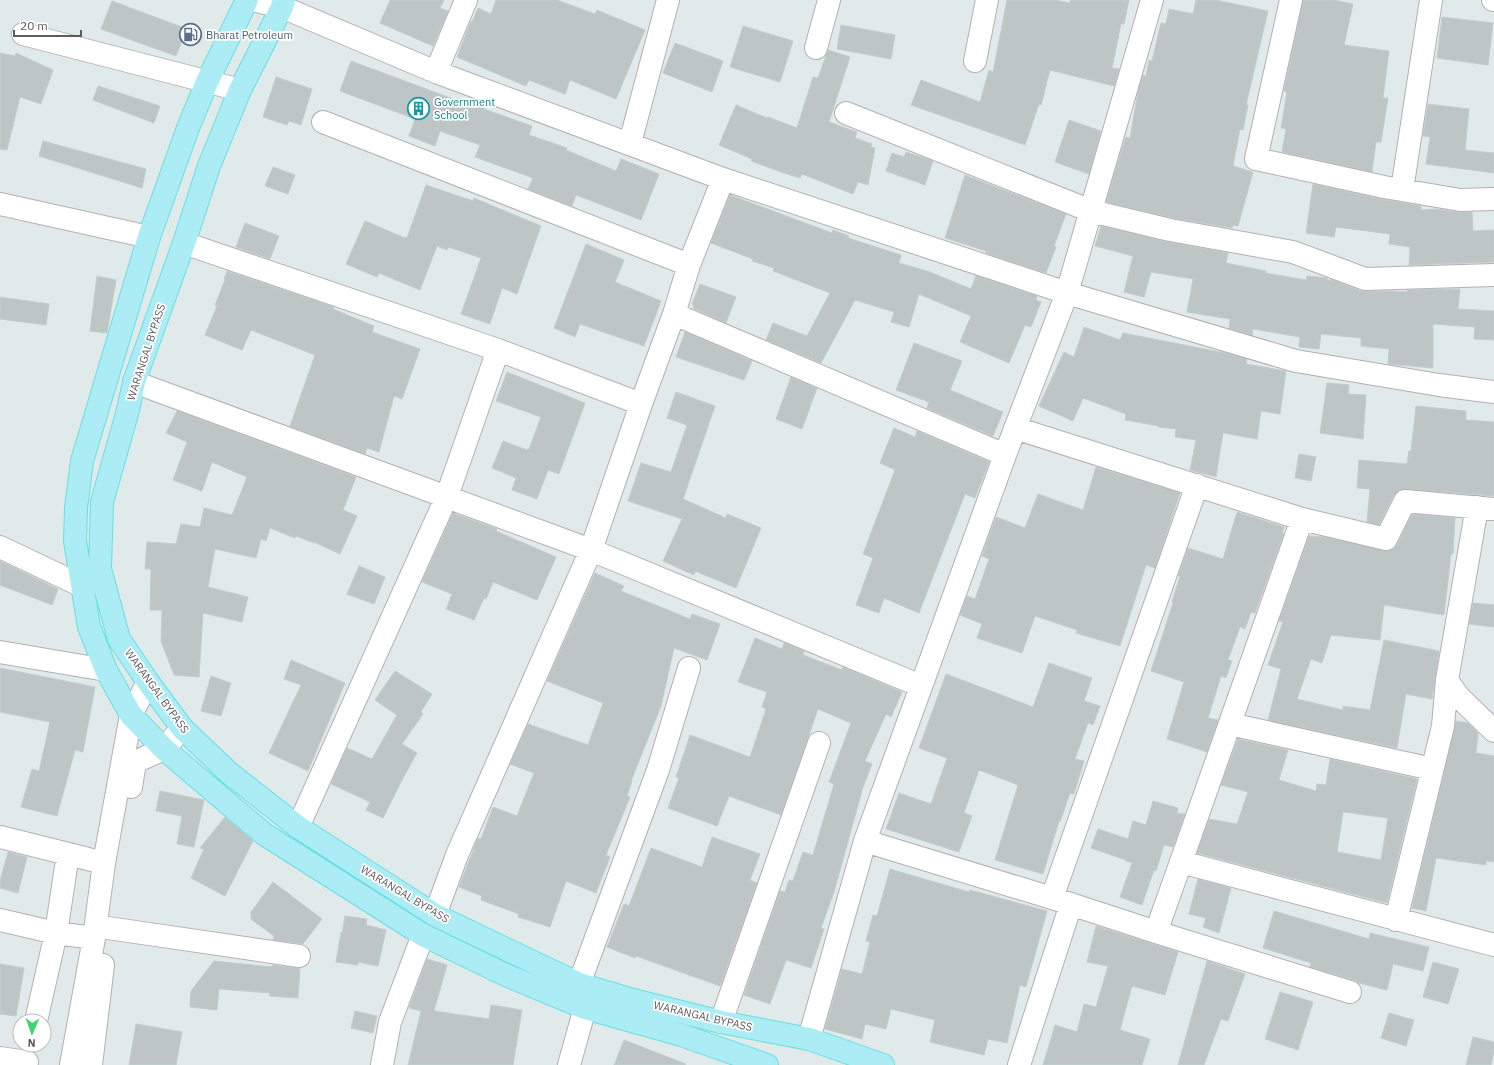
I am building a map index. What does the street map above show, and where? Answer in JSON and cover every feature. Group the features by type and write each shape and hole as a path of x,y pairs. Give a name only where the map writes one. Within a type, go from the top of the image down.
{"main road":[{"path":"247,0 207,82 188,128 149,238 82,461 76,508 75,541 89,627 106,670 131,715 164,749 264,834 423,935 508,976 584,1008 681,1035 767,1065"},
{"name":"WARANGAL BYPASS","path":"283,4 240,90 209,166 184,243 134,382 128,410 102,502 100,569 119,639 182,728 228,772 298,827 435,915 579,984 633,1000 721,1022 809,1039 877,1064"}],"street":[{"path":"252,0 283,4 436,72 723,179 1067,293 1296,360 1439,385 1494,392"},
{"path":"436,72 466,0"},
{"path":"630,144 668,0"},
{"path":"816,48 829,0"},
{"path":"975,61 987,0"},
{"path":"809,1039 865,841 1005,455 1067,293 1152,0"},
{"path":"1291,0 1256,159 1402,190 1460,200 1494,199"},
{"path":"1402,190 1431,0"},
{"path":"23,34 240,90"},
{"path":"846,113 1091,211 1170,230 1293,252 1365,279 1494,276"},
{"path":"323,122 689,265"},
{"path":"435,915 457,855 591,550 641,404 674,314 689,265 723,179"},
{"path":"0,204 149,238"},
{"path":"184,243 498,350 641,404"},
{"path":"674,314 1005,455"},
{"path":"298,827 447,496 498,350"},
{"path":"134,382 591,550 921,686"},
{"path":"1015,428 1302,519 1386,538 1405,501 1485,508 1447,680 1443,726 1396,920"},
{"path":"1019,1065 1061,901 1197,485"},
{"path":"1156,932 1302,519"},
{"path":"0,547 82,586"},
{"path":"0,652 106,670"},
{"path":"579,984 658,770 689,668"},
{"path":"1447,680 1458,696 1494,731"},
{"path":"90,1065 101,933 104,863 131,715 148,682"},
{"path":"1230,724 1432,769"},
{"path":"71,1065 101,933 135,762 164,749 182,728"},
{"path":"721,1022 818,743"},
{"path":"0,837 104,863"},
{"path":"865,841 1350,992"},
{"path":"38,1013 56,933 68,854"},
{"path":"1181,862 1494,945"},
{"path":"0,920 56,933 101,933 299,956"},
{"path":"382,1065 390,1022 423,935"},
{"path":"569,1065 584,1008"},
{"path":"0,1058 28,1057"}],"building":[{"path":"390,0 444,0 440,8 448,11 433,46 380,23"},
{"path":"496,0 557,0 595,14 597,10 645,30 616,99 570,80 565,94 529,80 526,86 457,57 471,21 472,22 478,8 491,14"},
{"path":"1007,0 1055,0 1070,3 1070,0 1129,0 1124,24 1121,24 1112,68 1119,69 1114,86 1050,70 1041,105 1039,104 1025,145 911,105 921,80 980,102 989,70 993,72"},
{"path":"1196,0 1216,0 1268,11 1246,105 1248,105 1243,130 1240,129 1233,166 1253,172 1238,226 1233,225 1232,228 1173,218 1106,202 1125,139 1126,137 1130,138 1138,92 1143,75 1146,76 1149,60 1152,61 1161,23 1166,24 1169,9 1193,14"},
{"path":"1303,0 1334,0 1353,4 1344,45 1389,51 1383,98 1388,98 1381,142 1376,142 1372,172 1282,152 1286,129 1281,128 1287,92 1284,91"},
{"path":"112,1 187,29 176,56 101,29"},
{"path":"1442,17 1493,23 1488,65 1437,58"},
{"path":"841,25 895,35 891,59 837,49"},
{"path":"743,26 793,41 780,82 730,67"},
{"path":"675,43 723,61 712,92 663,73"},
{"path":"828,50 850,57 829,122 857,132 855,138 872,144 871,147 875,148 868,185 858,182 853,194 802,174 800,178 781,172 751,161 752,159 719,145 736,105 767,118 768,117 797,128 813,77 818,78"},
{"path":"0,53 15,56 16,53 53,70 41,104 20,97 7,150 0,149"},
{"path":"351,61 456,100 457,98 532,126 529,135 567,148 566,150 616,171 621,159 659,174 641,220 576,195 572,206 528,189 533,178 475,157 480,145 440,131 435,146 409,136 415,119 340,91"},
{"path":"276,77 312,89 301,125 289,121 287,125 263,117"},
{"path":"98,86 160,106 154,123 93,100"},
{"path":"1428,104 1469,109 1465,150 1494,153 1494,173 1426,164 1430,137 1423,136"},
{"path":"1069,120 1101,131 1089,174 1055,162"},
{"path":"43,141 146,169 142,188 39,156"},
{"path":"906,152 933,161 925,185 886,171 892,153 904,157"},
{"path":"273,167 295,175 288,194 265,186"},
{"path":"965,175 1066,214 1046,273 945,238"},
{"path":"1313,184 1421,206 1421,210 1436,209 1472,212 1473,231 1494,230 1494,262 1409,265 1410,247 1389,244 1390,234 1336,227 1334,237 1306,233"},
{"path":"426,185 473,201 474,198 541,226 517,294 502,288 490,324 461,314 481,258 448,247 447,250 437,246 420,290 379,273 377,277 346,264 365,221 407,238"},
{"path":"730,195 832,233 833,230 849,236 848,238 901,255 899,263 930,272 971,289 976,276 1037,296 1036,300 1041,302 1031,327 1025,325 1009,363 960,342 971,316 919,294 909,327 891,322 894,312 855,300 821,363 766,340 773,323 807,336 830,293 773,271 774,268 752,261 753,259 711,243"},
{"path":"245,223 279,236 270,259 236,247"},
{"path":"1101,226 1168,242 1228,253 1226,263 1266,271 1266,273 1306,280 1307,276 1327,278 1327,280 1333,280 1361,291 1407,292 1407,290 1460,289 1458,309 1494,311 1494,340 1474,339 1475,327 1433,324 1433,368 1388,364 1389,349 1361,346 1361,338 1321,334 1319,349 1299,347 1300,337 1253,329 1252,335 1229,328 1230,319 1187,312 1193,279 1151,272 1144,297 1124,292 1133,256 1095,246"},
{"path":"586,244 624,260 615,282 661,301 644,346 580,324 575,337 554,328"},
{"path":"227,271 334,307 333,309 374,326 372,332 420,349 402,399 394,396 379,452 367,448 365,454 290,426 315,355 251,330 242,350 205,335 217,306 215,305"},
{"path":"97,276 116,280 107,333 90,331"},
{"path":"700,284 736,297 726,323 693,308 694,305 692,304"},
{"path":"0,297 49,304 46,325 0,319"},
{"path":"1084,327 1120,340 1123,333 1225,353 1247,359 1246,364 1286,371 1280,414 1261,411 1257,439 1223,433 1216,477 1190,470 1196,440 1175,437 1176,429 1125,420 1126,414 1083,398 1073,421 1039,406 1064,352 1074,357"},
{"path":"685,332 752,361 744,380 676,357"},
{"path":"914,343 962,361 950,390 1003,412 993,436 927,408 929,402 896,390"},
{"path":"507,372 585,403 559,474 548,470 537,499 512,490 516,478 492,468 503,441 527,450 529,449 541,417 496,401"},
{"path":"791,377 817,388 802,429 776,419"},
{"path":"1327,383 1349,385 1348,394 1366,395 1363,439 1320,433"},
{"path":"676,392 715,406 683,499 726,518 727,514 761,528 736,588 695,571 694,575 663,561 682,519 628,501 641,463 671,472 687,425 667,418"},
{"path":"1416,406 1466,411 1466,420 1494,422 1494,496 1406,489 1399,490 1394,495 1379,525 1367,522 1370,489 1357,488 1359,460 1407,464 1409,451 1411,451"},
{"path":"177,411 356,477 343,510 357,516 340,554 314,542 296,536 295,538 270,528 266,541 261,539 256,558 215,549 208,587 248,597 242,622 203,613 199,677 174,675 161,641 162,610 150,610 151,569 145,569 147,542 176,544 181,524 200,527 204,508 232,515 247,477 212,462 202,491 173,480 187,442 166,433"},
{"path":"894,428 915,437 917,431 989,462 975,498 965,494 919,613 884,598 879,613 856,605 873,558 863,554 895,470 880,463"},
{"path":"1299,454 1316,457 1311,481 1295,478"},
{"path":"1096,467 1180,493 1155,568 1146,565 1120,646 1076,633 1077,630 1035,616 1022,653 977,638 982,624 960,615 967,596 975,599 989,559 982,556 996,517 1025,528 1038,494 1083,510"},
{"path":"1237,512 1284,527 1282,533 1284,533 1255,613 1251,612 1245,629 1240,627 1228,660 1232,661 1226,678 1221,676 1208,718 1218,720 1207,752 1167,739 1184,682 1151,671 1173,603 1172,602 1180,576 1178,576 1188,548 1223,559"},
{"path":"453,513 497,529 496,531 556,557 537,600 493,582 486,599 484,598 474,620 446,609 452,594 422,582"},
{"path":"1412,514 1455,518 1453,554 1451,554 1444,615 1384,605 1380,640 1331,635 1322,663 1311,659 1297,699 1343,710 1343,706 1370,710 1384,640 1439,651 1432,699 1406,694 1397,748 1268,720 1281,669 1268,665 1283,622 1279,621 1309,536 1325,537 1388,551 1397,545"},
{"path":"0,561 58,589 52,605 0,585"},
{"path":"359,566 385,577 374,604 347,594"},
{"path":"595,573 624,586 621,591 690,619 692,614 720,624 707,660 674,648 661,706 631,781 627,796 630,797 606,855 610,857 596,893 566,881 550,927 518,917 519,914 481,900 482,896 459,887 478,838 481,839 493,807 517,816 534,773 510,764 528,724 588,745 603,703 547,681"},
{"path":"1473,603 1494,605 1494,627 1469,624"},
{"path":"755,638 782,649 784,643 804,651 803,655 842,670 843,667 902,692 891,717 886,714 865,761 872,764 863,787 834,892 821,928 824,929 811,968 786,960 770,1004 744,995 780,891 785,892 789,880 793,881 803,852 813,855 834,784 829,782 851,723 818,709 781,815 729,796 717,826 668,808 679,778 676,777 690,735 750,757 766,709 762,707 767,692 738,682"},
{"path":"291,660 345,683 308,771 269,753 301,685 284,679"},
{"path":"1049,663 1092,678 1084,701 1100,706 1093,725 1088,723 1075,759 1084,761 1074,794 1070,793 1060,822 1059,821 1043,874 995,860 1018,785 979,770 964,813 972,816 959,852 886,829 899,793 931,804 947,758 919,748 946,674 1033,707"},
{"path":"0,668 95,687 83,752 75,750 57,816 21,807 32,769 39,771 50,722 0,712"},
{"path":"395,671 432,694 421,712 423,714 402,744 417,753 383,818 366,810 370,802 331,784 347,748 372,759 397,715 375,700"},
{"path":"211,676 231,683 221,716 201,711"},
{"path":"1456,721 1468,723 1478,733 1476,753 1494,756 1494,862 1486,861 1486,865 1436,858 1426,911 1412,908"},
{"path":"1238,739 1288,750 1279,780 1316,791 1317,784 1326,785 1330,759 1417,779 1387,903 1197,853 1209,819 1237,824 1248,792 1221,785","holes":["1343,812 1388,818 1381,860 1337,852"]},
{"path":"160,791 204,800 194,847 177,844 182,816 156,811"},
{"path":"1153,801 1178,808 1177,813 1185,814 1173,847 1164,845 1156,871 1154,870 1142,905 1120,897 1132,863 1091,848 1098,829 1128,839 1133,821 1146,825"},
{"path":"225,817 253,841 225,896 191,878 204,849 200,848"},
{"path":"712,837 760,854 750,880 757,883 720,986 636,956 635,958 607,947 624,904 629,906 651,848 702,867"},
{"path":"8,852 27,857 18,893 0,888 0,881"},
{"path":"890,869 969,892 970,890 1047,911 1026,987 1020,985 1007,1043 988,1039 984,1055 930,1042 935,1020 891,1009 886,1029 865,1024 862,1039 825,1029 842,969 862,974 870,942 866,941 873,915 877,916"},
{"path":"1198,879 1231,888 1219,933 1203,927 1206,918 1189,914"},
{"path":"273,882 322,919 303,944 273,940 274,936 251,919 251,912"},
{"path":"1274,911 1369,939 1370,933 1429,947 1423,971 1393,964 1387,990 1359,983 1354,980 1310,967 1311,963 1263,948"},
{"path":"345,916 367,919 366,925 386,930 378,966 358,962 358,965 336,962"},
{"path":"1096,926 1178,952 1165,995 1132,986 1120,1030 1150,1039 1142,1065 1043,1065 1055,1025 1077,1032 1084,1004 1096,1007 1108,966 1087,962"},
{"path":"427,959 447,965 434,1011 489,1019 491,1005 522,1010 513,1065 408,1065 421,1011 409,1008"},
{"path":"214,961 272,967 272,965 300,968 298,998 269,996 270,993 219,989 217,1010 190,1007 191,991"},
{"path":"1207,961 1245,974 1228,1021 1221,1019 1204,1065 1178,1065"},
{"path":"1433,962 1459,969 1448,1004 1423,997"},
{"path":"0,964 24,968 16,1013 12,1013 12,1016 0,1014"},
{"path":"1280,992 1313,1002 1298,1050 1265,1039"},
{"path":"355,1011 377,1016 373,1033 351,1028"},
{"path":"1389,1013 1414,1020 1406,1046 1381,1038"},
{"path":"136,1024 182,1032 176,1065 129,1065"},
{"path":"1473,1037 1494,1042 1491,1065 1466,1065"},
{"path":"624,1040 686,1064 614,1065"}],"place":[{"name":"Bharat Petroleum","path":"190,35"},
{"name":"Government School","path":"418,108"}]}
